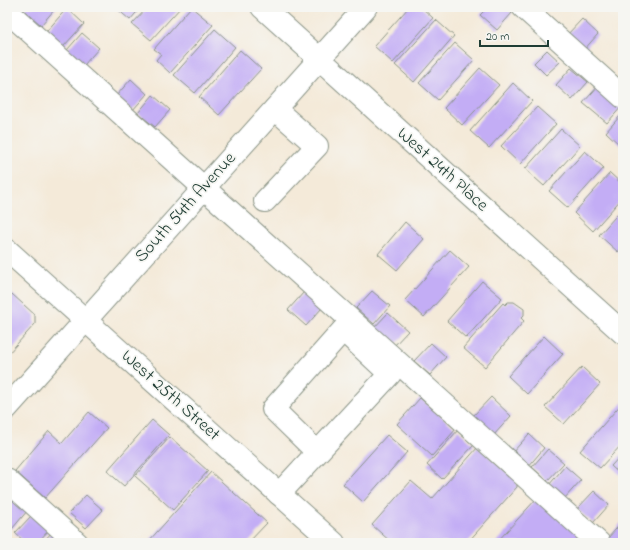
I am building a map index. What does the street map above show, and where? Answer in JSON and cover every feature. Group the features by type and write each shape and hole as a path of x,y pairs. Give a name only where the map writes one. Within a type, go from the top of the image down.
{"street":[{"name":"West 24th Place","path":"262,7 623,333"},
{"name":"South 54th Avenue","path":"7,408 366,7"},
{"path":"523,7 623,97"},
{"path":"7,11 599,543"},
{"path":"265,201 317,146 275,109"},
{"name":"West 25th Street","path":"7,250 334,543"},
{"path":"279,494 318,452 390,374 343,330 273,410 318,452"},
{"path":"7,480 77,543"}],"building":[{"path":"27,7 56,8 41,25 24,10"},
{"path":"115,7 141,7 130,20"},
{"path":"148,7 181,7 151,40 132,24"},
{"path":"191,7 213,25 170,73 156,60 161,54 154,49"},
{"path":"409,7 421,7 433,18 393,63 374,46"},
{"path":"488,7 505,7 512,13 497,30 480,15"},
{"path":"67,8 84,24 63,47 46,32"},
{"path":"582,19 598,34 583,51 566,36"},
{"path":"436,20 454,36 414,82 395,65"},
{"path":"215,29 235,47 195,93 174,75"},
{"path":"82,33 99,48 84,65 67,50"},
{"path":"455,43 474,60 438,100 419,83"},
{"path":"240,50 261,69 219,115 199,97"},
{"path":"547,50 560,62 546,75 534,63"},
{"path":"480,68 499,85 462,125 444,108"},
{"path":"571,68 588,82 572,100 556,85"},
{"path":"131,79 147,94 132,111 116,96"},
{"path":"513,83 532,101 489,148 470,131"},
{"path":"600,84 623,105 607,123 583,103"},
{"path":"153,95 170,110 155,127 138,113"},
{"path":"537,107 556,124 520,164 501,146"},
{"path":"621,115 623,117 622,147 606,132"},
{"path":"561,129 580,146 544,186 525,169"},
{"path":"585,151 604,168 568,208 549,191"},
{"path":"610,173 623,185 623,197 593,231 574,213"},
{"path":"623,208 623,246 618,252 599,235"},
{"path":"405,222 424,239 397,270 378,254"},
{"path":"450,250 469,267 424,317 405,300"},
{"path":"482,281 502,298 466,338 447,321"},
{"path":"372,291 390,306 374,324 356,308"},
{"path":"304,292 322,308 306,326 288,310"},
{"path":"12,294 35,315 35,324 7,355 7,299"},
{"path":"508,302 514,302 524,309 524,315 521,318 524,321 485,367 463,348 503,303 505,305"},
{"path":"388,313 408,331 392,348 372,330"},
{"path":"544,336 563,354 527,394 508,376"},
{"path":"431,343 446,357 430,375 414,361"},
{"path":"582,367 600,384 564,424 545,407"},
{"path":"491,397 511,416 493,436 472,417"},
{"path":"420,398 456,429 432,456 397,424"},
{"path":"623,402 623,443 600,468 580,451"},
{"path":"89,412 107,428 45,498 15,471 49,431 62,443"},
{"path":"152,420 169,435 124,486 107,471"},
{"path":"458,430 474,445 442,479 427,465"},
{"path":"529,434 544,448 528,467 512,453"},
{"path":"387,435 407,452 363,502 343,484"},
{"path":"170,437 208,471 173,510 135,476"},
{"path":"478,447 517,481 517,487 467,543 392,543 372,525 411,481 432,499"},
{"path":"548,449 564,463 547,481 532,467"},
{"path":"623,453 623,477 611,466"},
{"path":"565,466 581,480 564,499 549,485"},
{"path":"211,472 267,523 248,543 147,543"},
{"path":"594,491 609,505 593,523 577,509"},
{"path":"11,495 28,510 12,529 7,524 7,499"},
{"path":"86,495 103,510 86,528 69,513"},
{"path":"538,497 588,543 496,543"},
{"path":"32,515 49,530 37,543 26,543 15,533"},
{"path":"623,521 623,543 613,543 608,538"},
{"path":"52,532 64,543 42,543"}]}
